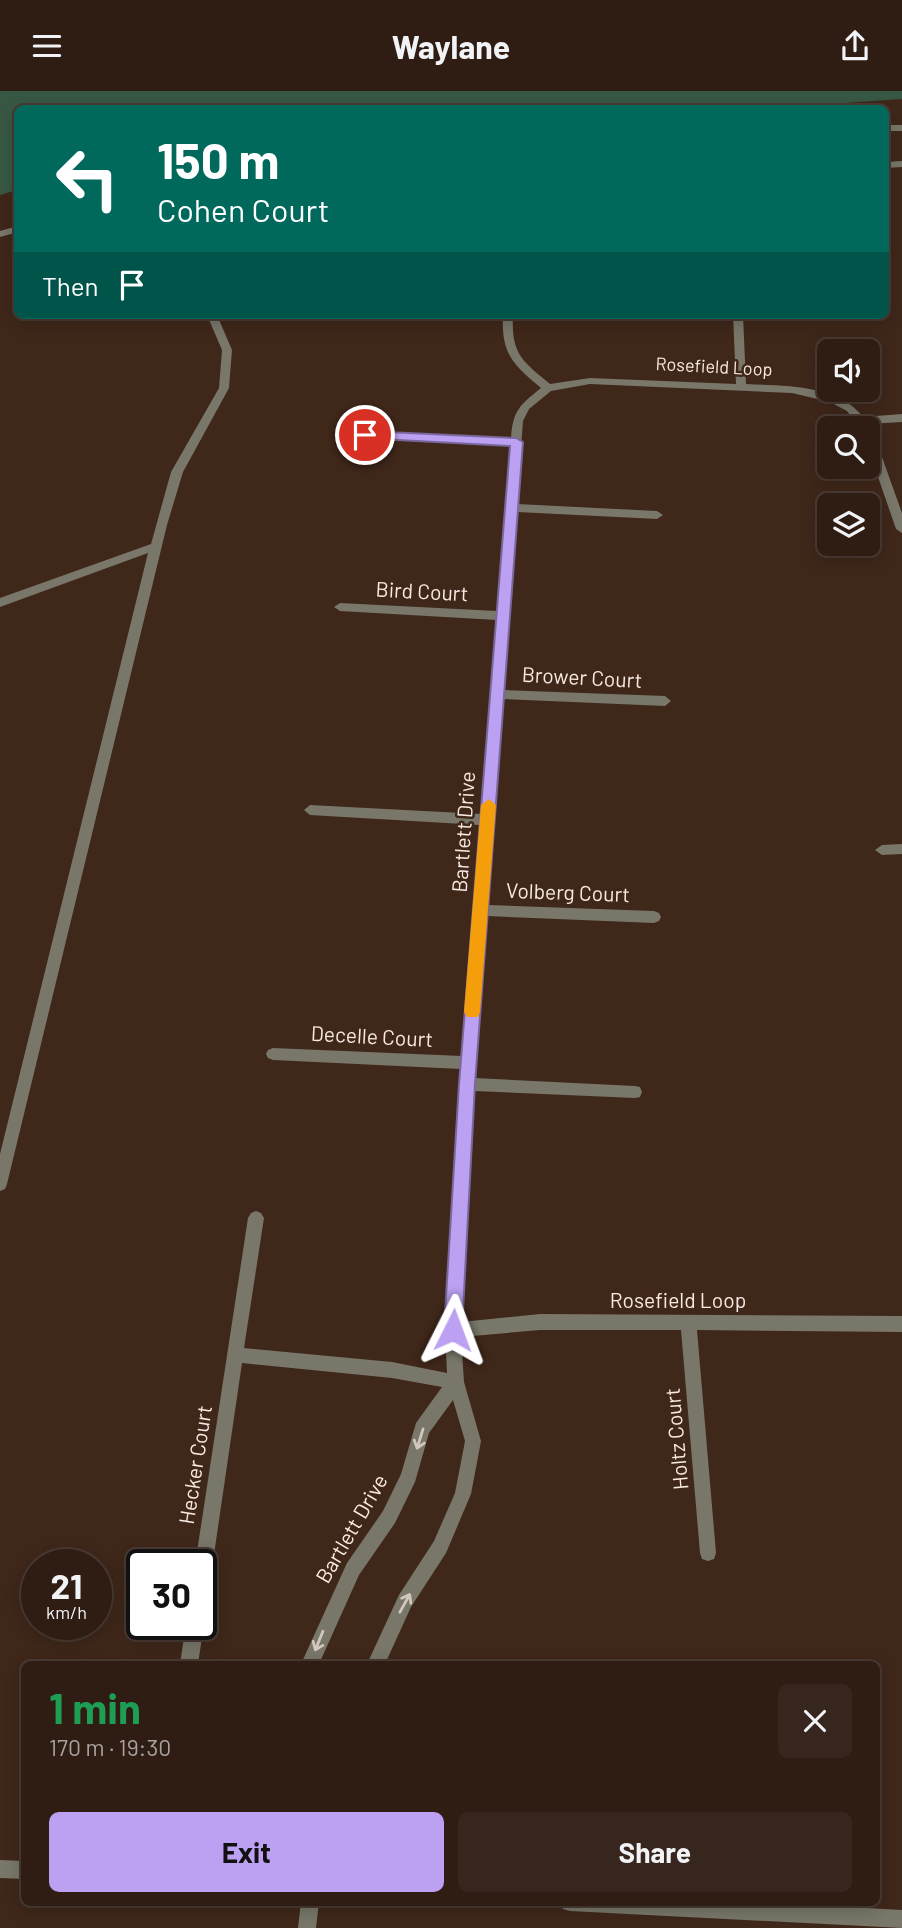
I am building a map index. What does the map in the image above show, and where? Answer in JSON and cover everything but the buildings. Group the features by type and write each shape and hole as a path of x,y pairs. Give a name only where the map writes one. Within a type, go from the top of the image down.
{"street":[{"path":"0,1184 156,545 177,472 224,389 227,350 214,319"},
{"path":"508,319 506,339 509,351 548,388"},
{"path":"738,319 741,387"},
{"name":"Rosefield Loop","path":"548,388 590,381 741,387 813,393 834,399 851,409 857,416"},
{"name":"Bartlett Drive","path":"377,1661 405,1601 440,1547 463,1494 473,1441 456,1382 453,1330 468,1063 518,421 524,407 548,388"},
{"path":"880,424 902,418"},
{"path":"365,435 516,442"},
{"path":"880,467 902,529"},
{"path":"512,508 657,515"},
{"path":"0,603 156,545"},
{"name":"Bird Court","path":"340,607 503,616"},
{"name":"Brower Court","path":"497,694 665,701"},
{"path":"310,810 488,820"},
{"path":"882,850 902,849"},
{"name":"Volberg Court","path":"480,910 654,917"},
{"name":"Decelle Court","path":"273,1053 468,1063"},
{"path":"467,1084 635,1092"},
{"name":"Hecker Court","path":"206,1549 256,1218"},
{"name":"Rosefield Loop","path":"453,1330 540,1322 902,1324"},
{"name":"Holtz Court","path":"688,1322 708,1553"},
{"path":"236,1355 392,1370 456,1382"},
{"name":"Bartlett Drive","path":"311,1661 353,1569 394,1507 409,1476 422,1429 456,1382"},
{"path":"189,1661 193,1640"},
{"path":"0,1869 21,1870"},
{"path":"307,1928 310,1906"},
{"path":"648,1906 902,1919"}],"green space":[{"path":"0,91 902,91 902,99 815,105 14,105 14,191 0,195"}],"slow traffic":[{"path":"472,1012 489,805"}],"route":[{"path":"365,435 516,442 467,1084 453,1330"}]}
